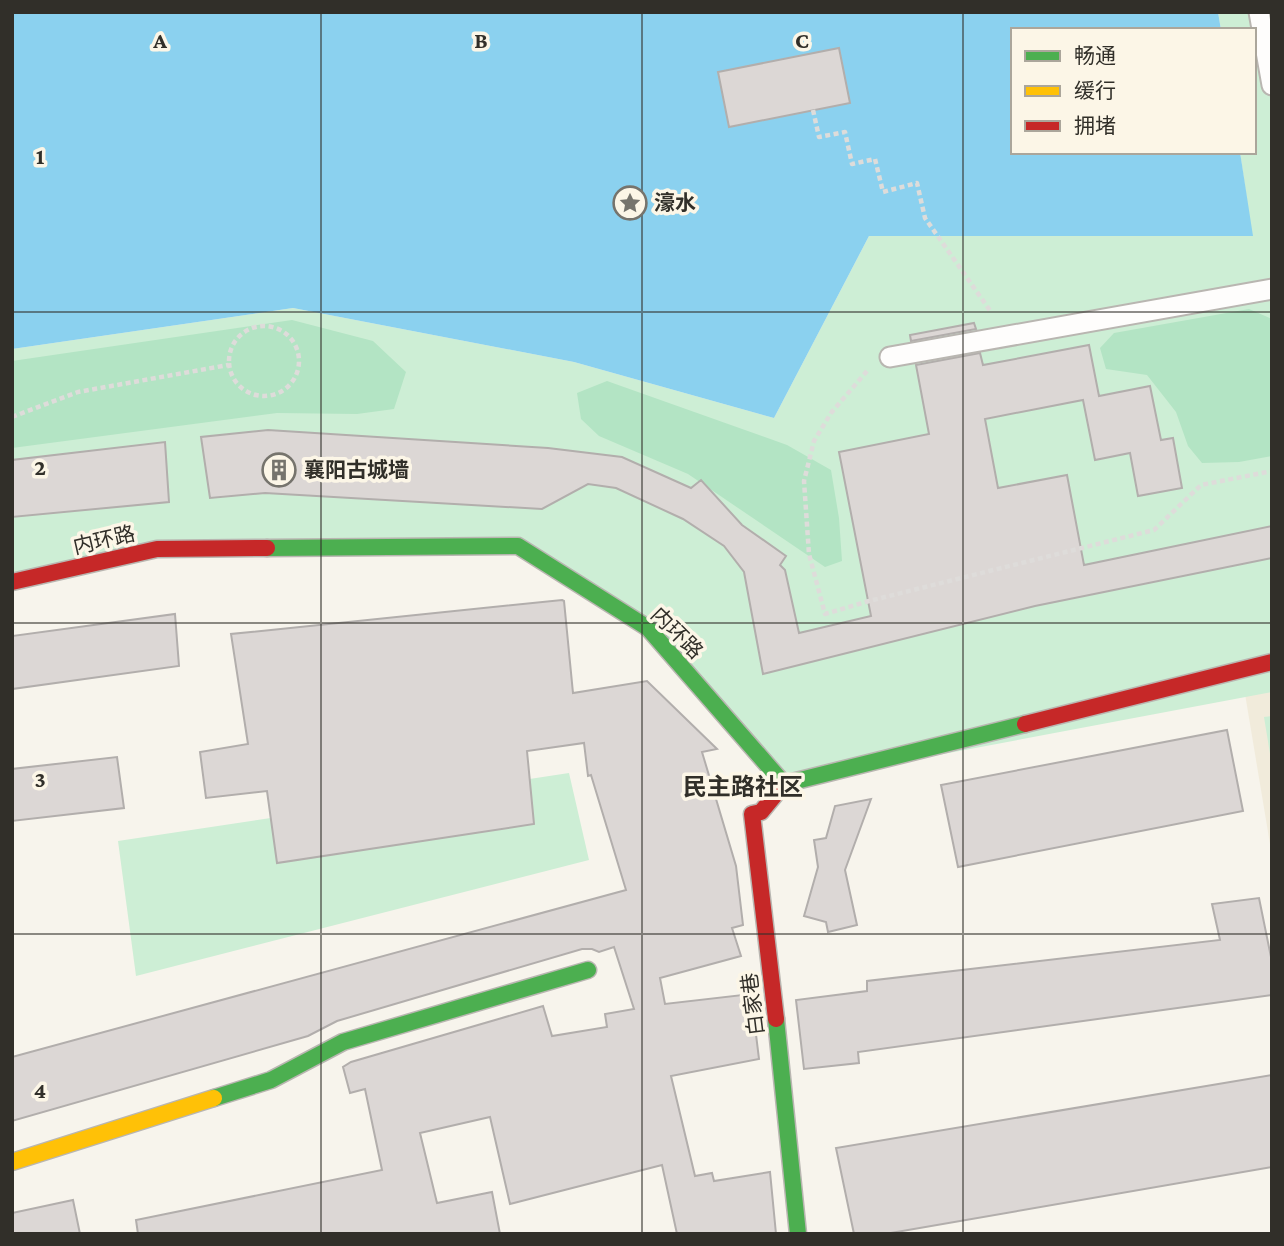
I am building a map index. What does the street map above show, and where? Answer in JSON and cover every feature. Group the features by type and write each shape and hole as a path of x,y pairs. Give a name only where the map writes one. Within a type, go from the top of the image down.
{"street":[{"name":"内环路","path":"12,582 157,549 518,546 648,628 784,784"},
{"path":"784,784 1272,662"},
{"name":"白家巷","path":"784,784 761,812 752,814 783,1077 798,1234"},
{"path":"12,1162 271,1080 343,1042 588,970"}],"lane":[{"path":"1259,12 1272,85"},
{"path":"890,357 1272,289"}],"path":[{"path":"813,110 819,138 845,132 852,164 875,159 883,191 917,183 925,218 1007,335"},
{"path":"259,326 280,329 290,335 299,356 299,369 294,380 286,389 275,395 250,394 232,377 228,365 232,344 248,329 259,326"},
{"path":"890,357 865,373 831,413 814,441 804,481 809,554 825,614 1154,530 1201,485 1272,471"},
{"path":"12,417 78,392 228,365"}],"shaded area":[{"path":"1272,662 1272,856 1241,670"}],"green space":[{"path":"1218,12 1272,12 1272,692 784,784 648,628 518,546 157,549 12,582 12,349 293,308 574,362 774,418 869,236 1252,236 1240,154 1256,154 1256,28 1221,28"},
{"path":"1249,309 1272,319 1272,456 1239,462 1202,463 1188,446 1176,412 1147,375 1106,369 1100,348 1114,333"},
{"path":"292,320 373,341 406,372 394,409 357,414 277,413 12,448 12,361"},
{"path":"607,381 787,445 831,470 839,518 842,561 825,567 688,474 599,436 581,419 577,393"},
{"path":"1272,716 1272,766 1264,717"},
{"path":"569,773 589,860 136,976 118,841"}],"water":[{"name":"濠水","path":"12,12 1218,12 1221,28 1011,28 1011,154 1240,154 1253,236 869,236 774,418 574,362 293,308 12,349"}],"building":[{"path":"839,48 850,103 729,127 718,72"},
{"path":"974,323 976,329 911,341 910,335"},
{"path":"1089,345 1099,396 1150,386 1161,440 1173,438 1182,488 1138,496 1130,453 1095,460 1083,400 985,419 998,488 1067,475 1084,565 1272,526 1272,558 1035,606 763,674 744,572 724,546 683,519 616,488 588,484 542,509 265,493 210,498 201,437 268,430 548,448 622,457 691,488 701,480 742,525 786,556 780,565 785,570 799,633 871,616 839,452 929,434 916,365 980,353 983,365"},
{"path":"165,442 169,502 12,517 12,460"},
{"path":"562,600 573,693 647,681 717,749 702,752 736,866 743,925 732,928 741,956 660,978 665,1004 751,994 759,1059 671,1076 695,1176 712,1173 714,1181 770,1172 776,1234 677,1234 662,1165 510,1204 490,1117 420,1133 437,1203 492,1192 500,1234 138,1234 136,1220 382,1170 365,1089 350,1093 343,1067 351,1062 543,1006 552,1036 607,1027 605,1014 634,1009 614,947 599,952 582,949 337,1021 308,1036 12,1121 12,1057 626,890 591,775 588,776 584,743 527,751 534,824 277,863 267,791 206,798 200,752 248,744 231,634"},
{"path":"175,614 179,666 12,689 12,636"},
{"path":"1227,730 1243,811 958,867 941,785"},
{"path":"117,757 124,808 12,821 12,769"},
{"path":"871,799 845,870 857,925 828,932 826,922 804,916 818,867 814,840 826,838 835,806"},
{"path":"1259,898 1272,962 1272,995 858,1052 859,1063 804,1069 796,1000 867,991 867,981 1220,940 1212,904"},
{"path":"1272,1075 1272,1167 885,1234 854,1234 836,1148"},
{"path":"73,1200 80,1234 12,1234 12,1213"}],"traffic: fast":[{"path":"267,548 518,546 648,628 784,784 1025,724"},
{"path":"214,1098 271,1080 343,1042 588,970"},
{"path":"776,1019 798,1234"}],"traffic: slow":[{"path":"12,1162 214,1098"}],"traffic: jam":[{"path":"12,582 157,549 267,548"},
{"path":"1025,724 1272,662"},
{"path":"776,1019 752,814 761,812 784,784"}],"place":[{"name":"濠水","path":"630,203"},
{"name":"襄阳古城墙","path":"279,470"}],"district":[{"name":"民主路社区","path":"743,786"}]}
